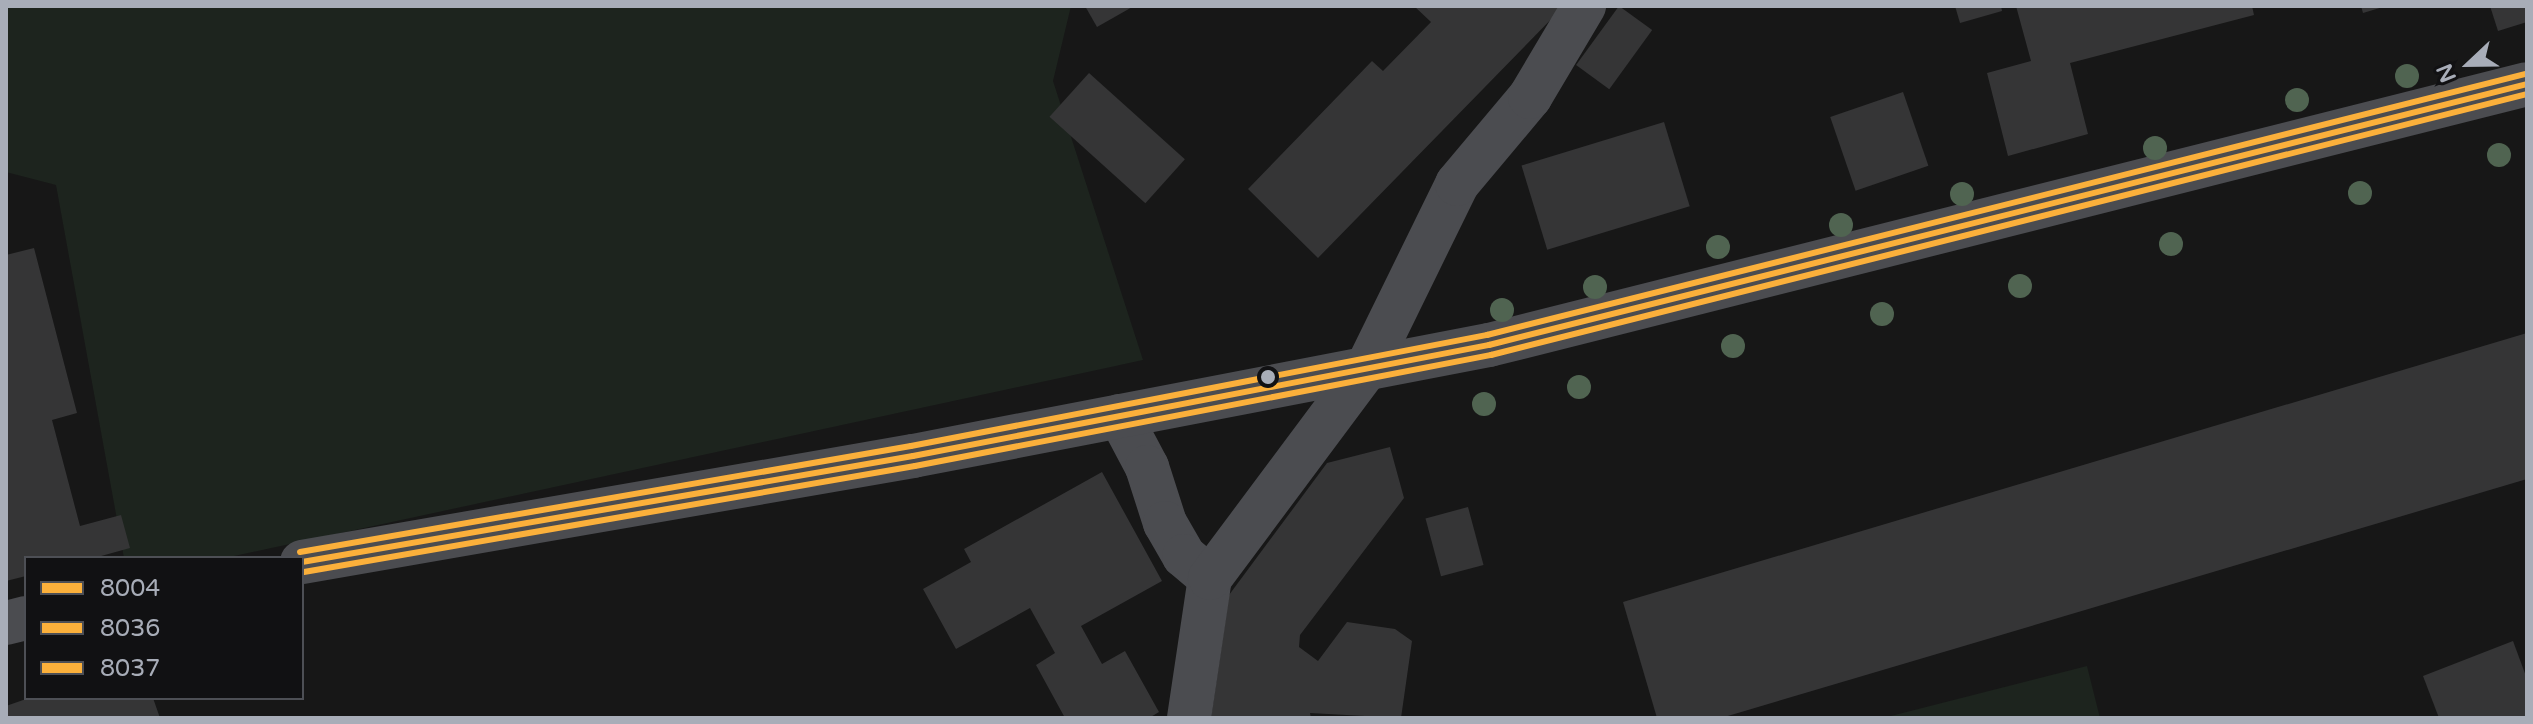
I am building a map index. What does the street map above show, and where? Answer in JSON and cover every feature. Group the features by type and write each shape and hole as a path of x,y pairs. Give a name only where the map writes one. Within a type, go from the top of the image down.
{"street":[{"path":"1189,718 1210,578 1368,366 1457,184 1530,97 1584,6"},
{"path":"304,562 1120,416 1489,345 2527,84"},
{"path":"1120,416 1147,467 1165,523 1184,556 1210,578"}],"shaded area":[{"path":"6,6 1071,6 1053,81 1143,360 234,556 124,556 56,185 6,172"},
{"path":"2087,666 2100,718 1883,718"}],"building":[{"path":"1085,6 1134,6 1097,27"},
{"path":"1414,6 1564,6 1318,258 1248,189 1372,61 1383,71 1431,22"},
{"path":"1619,6 1652,30 1609,89 1576,65"},
{"path":"1955,6 2001,6 2002,11 1960,23"},
{"path":"2016,6 2252,6 2254,15 2070,63 2088,134 2008,156 1987,73 2031,61"},
{"path":"2361,6 2383,6 2383,7 2363,13"},
{"path":"2490,6 2527,6 2527,22 2498,31"},
{"path":"1089,73 1185,159 1145,203 1050,117"},
{"path":"1903,92 1928,166 1856,191 1830,117"},
{"path":"1664,122 1690,206 1547,250 1522,166"},
{"path":"34,248 77,413 52,420 80,526 121,515 130,548 101,556 24,556 24,576 6,581 6,255"},
{"path":"2527,333 2527,479 1721,718 1657,718 1623,602"},
{"path":"1390,447 1404,498 1300,635 1299,647 1318,661 1347,622 1395,629 1412,641 1401,718 1310,713 1311,718 1211,718 1229,595 1327,463"},
{"path":"1102,472 1162,581 1081,626 1102,664 1125,651 1159,712 1149,718 1065,718 1036,665 1055,653 1030,608 956,649 923,589 971,562 964,549"},
{"path":"1468,507 1484,565 1441,576 1425,518"},
{"path":"2513,641 2527,679 2527,718 2439,718 2423,676"},
{"path":"24,700 154,700 160,718 6,718 6,706"}],"transit line":[{"name":"8037","path":"300,552 911,446 1487,335 2525,74"},
{"name":"8004","path":"304,562 913,456 1489,345 2527,84"},
{"name":"8036","path":"304,572 915,466 1491,355 2527,94"}]}
